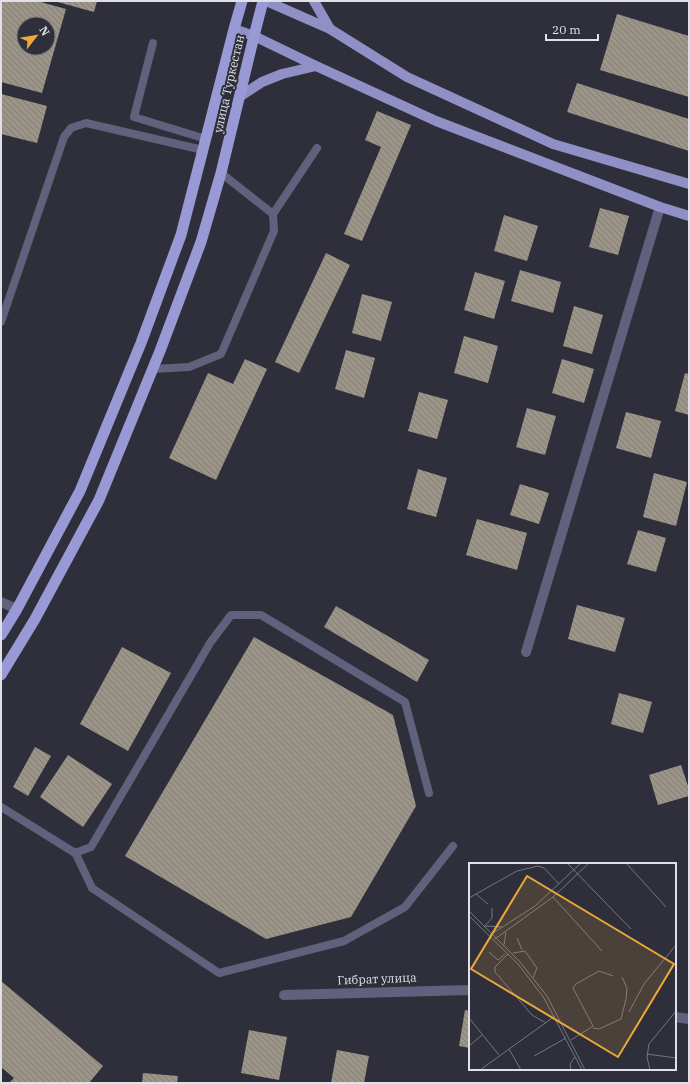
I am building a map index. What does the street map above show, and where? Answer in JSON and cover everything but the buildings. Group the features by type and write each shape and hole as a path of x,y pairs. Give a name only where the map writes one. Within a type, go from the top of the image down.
{"highway":[{"name":"улица Туркестан","path":"1,635 17,609 80,491 141,344 181,235 242,1"},
{"name":"улица Туркестан","path":"1,675 35,619 99,500 153,369 201,242 221,173 254,36 265,1"}],"main road":[{"path":"265,1 330,29 407,77 553,144 689,184"},
{"path":"314,1 330,29"},
{"path":"234,29 254,36 436,121 660,207 689,216"},
{"path":"240,97 262,82 282,74 316,66"}],"street":[{"path":"526,652 660,207"},
{"path":"1,602 17,609"},
{"name":"Гибрат улица","path":"284,995 469,990"},
{"path":"676,1017 689,1019"}],"lane":[{"path":"153,43 134,117 206,139"},
{"path":"1,322 64,137 71,128 86,123 203,150"},
{"path":"153,369 188,367 221,354 274,231 273,214 317,148"},
{"path":"221,173 273,214"},
{"path":"75,852 91,847 210,643 231,615 261,615 405,702 429,793"},
{"path":"1,806 75,852 92,888 219,974 344,941 406,907 453,846"}]}
